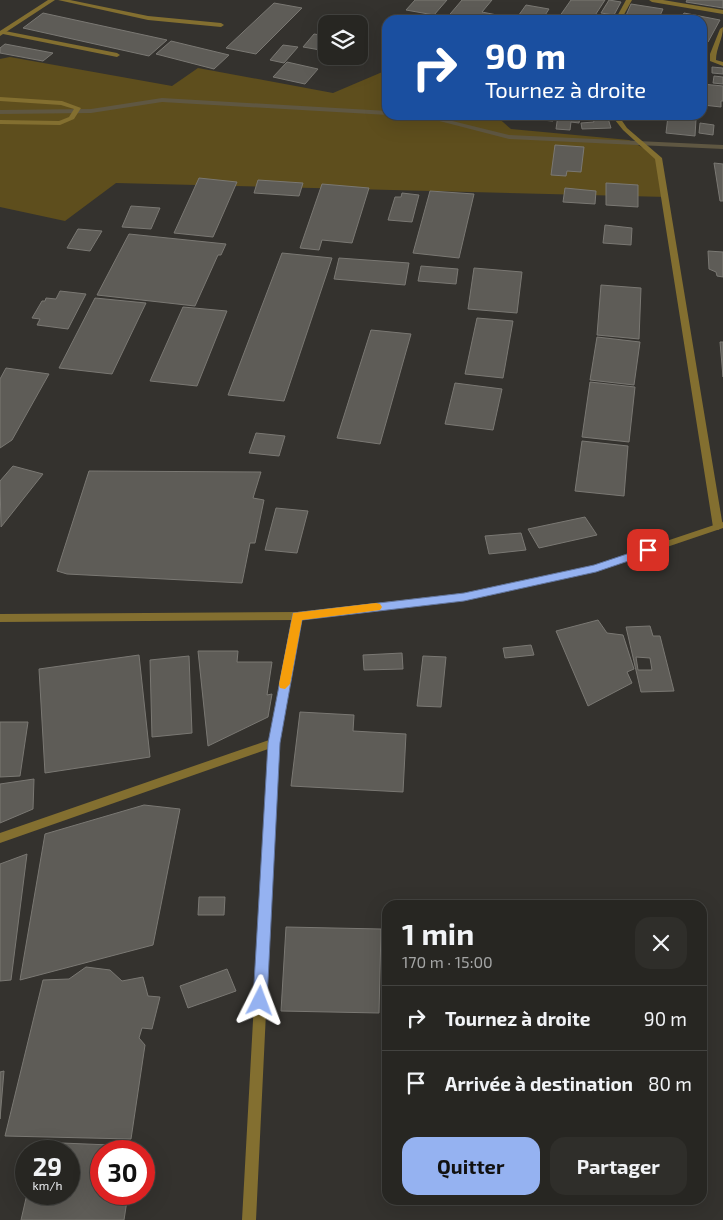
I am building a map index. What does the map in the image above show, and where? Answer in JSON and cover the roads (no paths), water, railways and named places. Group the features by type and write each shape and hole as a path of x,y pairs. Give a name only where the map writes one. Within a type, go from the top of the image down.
{"street":[{"path":"2,34 52,0"},
{"path":"61,0 148,18 221,25"},
{"path":"620,15 628,0"},
{"path":"652,0 723,12"},
{"path":"723,29 713,54 713,61 723,64"},
{"path":"2,34 117,55"},
{"path":"0,99 62,103 78,108 72,118 60,123 0,122"},
{"path":"0,618 297,616 464,597 596,568 720,526 658,158 625,129 618,120"},
{"path":"249,1220 274,743 297,616"},
{"path":"0,838 274,743"}],"waterway":[{"path":"0,112 91,111 162,100 382,113"},
{"path":"439,120 509,137 723,147"}]}
